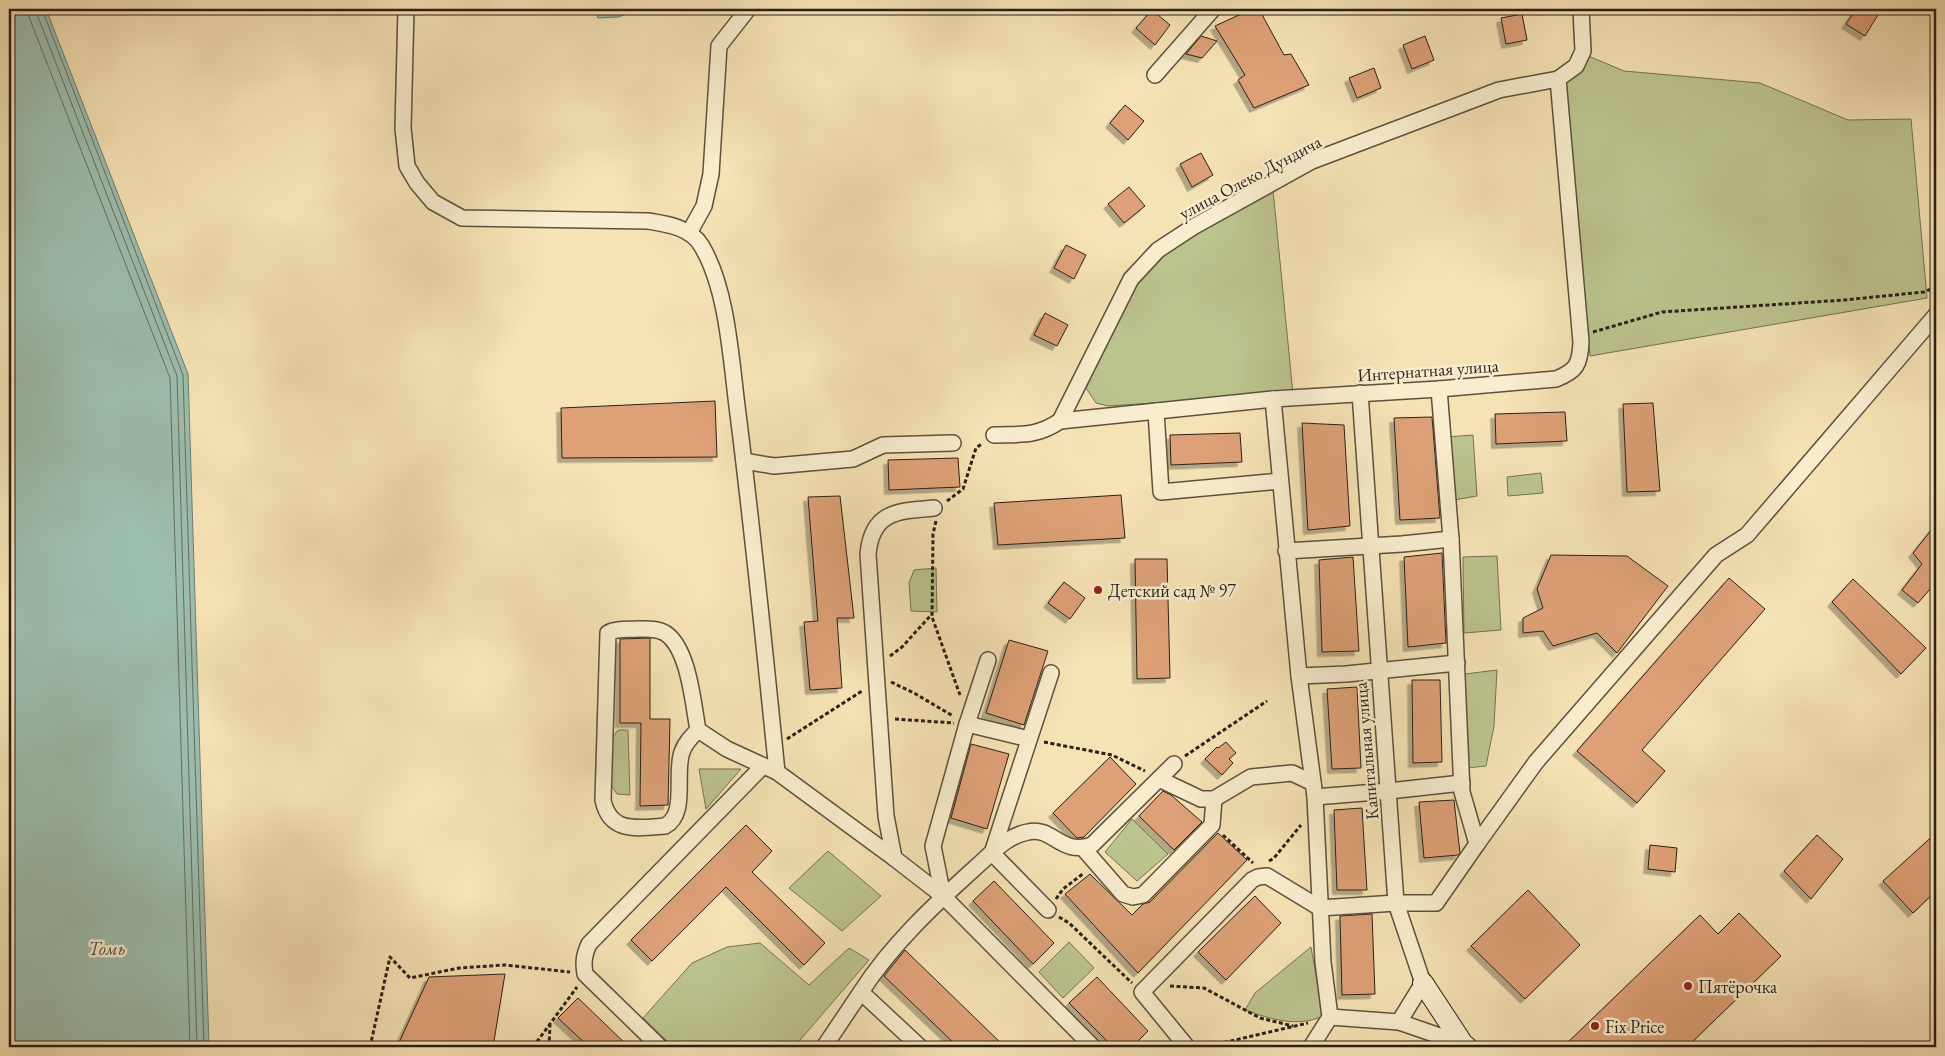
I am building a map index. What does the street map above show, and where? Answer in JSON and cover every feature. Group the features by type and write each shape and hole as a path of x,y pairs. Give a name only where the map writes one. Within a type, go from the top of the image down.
{"street":[{"path":"406,9 403,128 407,166 417,183 433,202 462,218 648,221 674,226 689,233 700,244 720,288 744,461 774,748 770,769 589,944 584,954 583,964 586,974 660,1047"},
{"path":"689,233 704,206 711,174 719,46 748,9"},
{"path":"1155,75 1213,9"},
{"name":"улица Олеко Дундича","path":"1060,421 1131,279 1158,250 1193,228 1312,162 1499,90 1558,79 1576,66 1583,51 1581,9"},
{"name":"Интернатная улица","path":"994,435 1030,434 1046,430 1060,421 1273,398 1439,389 1556,380 1568,374 1577,366 1580,355 1581,336 1558,79"},
{"path":"1177,1044 1145,989 1252,880 1263,872 1320,908 1396,903 1436,903 1536,762 1716,555 1747,535 1936,315"},
{"path":"1439,389 1451,539 1462,792 1477,844"},
{"name":"Капитальная улица","path":"1360,393 1378,671 1390,791 1396,903 1423,983"},
{"path":"1273,398 1286,551 1314,795 1322,962 1330,1017 1311,1047"},
{"path":"1156,411 1160,492 1280,481"},
{"path":"744,461 774,466 853,459 883,445 953,443"},
{"path":"894,858 886,816 868,554 870,539 876,526 888,516 903,511 938,507"},
{"path":"1286,551 1451,539"},
{"path":"698,730 682,750 679,761 678,808 674,819 670,823 658,826 625,827 608,817 603,800 608,633 614,630 650,629 664,633 670,638 684,659 698,730 727,750 770,769 894,858 943,896 1093,1047"},
{"path":"943,896 933,846 967,724 988,660"},
{"path":"1299,676 1457,663"},
{"path":"992,853 1051,674"},
{"path":"967,724 1028,739"},
{"path":"1088,854 1092,845 1174,764"},
{"path":"1159,778 1201,799 1214,799 1251,777 1292,773 1314,795 1390,791 1462,783"},
{"path":"824,1047 881,963 943,896 1013,836 1031,831 1041,831 1065,846 1088,854 1123,894 1133,897 1143,895 1212,824 1214,799"},
{"path":"992,853 1048,910"},
{"path":"1399,1022 1423,983 1463,1046"},
{"path":"861,992 920,1047"},
{"path":"1330,1017 1399,1022 1463,1046"}],"path":[{"path":"1581,336 1662,312 1844,300 1924,292 1936,287"},
{"path":"960,696 932,614 932,534 938,507 963,489 976,448 994,435"},
{"path":"774,748 867,688 876,671 902,647 932,614"},
{"path":"876,671 967,724"},
{"path":"1174,764 1267,701"},
{"path":"880,721 894,719 967,724"},
{"path":"1028,739 1112,755 1159,778"},
{"path":"1212,824 1263,872 1314,795"},
{"path":"1088,854 1088,870 1063,889 1048,910 1070,923 1145,989 1182,986 1204,988 1260,1018 1293,1026"},
{"path":"370,1047 390,957 410,978 459,968 505,965 586,974 533,1047"},
{"path":"1205,1047 1330,1017"},
{"path":"549,1047 550,1023"}],"green space":[{"path":"1586,55 1624,71 1760,83 1848,120 1911,119 1927,298 1590,356 1563,83"},
{"path":"1273,190 1293,394 1108,406 1096,403 1086,388 1139,276 1162,249"},
{"path":"1473,435 1477,496 1454,500 1447,437"},
{"path":"1541,473 1543,493 1508,496 1507,477"},
{"path":"1497,556 1501,630 1464,633 1463,557"},
{"path":"936,568 937,612 911,611 909,583 914,570"},
{"path":"1497,670 1494,726 1486,766 1467,768 1465,674"},
{"path":"618,730 628,730 630,795 617,794 609,780 608,754 614,735"},
{"path":"699,769 741,769 706,809"},
{"path":"1132,819 1168,854 1137,881 1105,852"},
{"path":"828,851 881,896 842,931 789,888"},
{"path":"1069,942 1094,968 1063,998 1039,972"},
{"path":"760,943 809,985 849,948 869,960 794,1047 673,1047 643,1018 692,963 727,947"},
{"path":"1311,947 1323,1016 1313,1020 1294,1022 1274,1019 1245,1010 1255,993"}],"water":[{"name":"Томь","path":"9,9 46,9 188,374 209,1047 9,1047"},
{"path":"595,9 638,9 619,17 598,18"}],"building":[{"path":"1252,9 1259,9 1284,55 1291,54 1309,85 1254,108 1238,80 1245,75 1215,26"},
{"path":"1856,9 1869,9 1878,15 1865,36 1846,24"},
{"path":"1152,10 1170,25 1155,45 1136,28"},
{"path":"1522,14 1527,40 1506,44 1501,18"},
{"path":"1201,36 1217,41 1202,58 1186,54"},
{"path":"1425,36 1434,60 1412,69 1403,45"},
{"path":"1374,68 1381,88 1357,98 1349,78"},
{"path":"1125,105 1144,121 1128,140 1110,123"},
{"path":"1201,153 1213,175 1192,187 1180,164"},
{"path":"1129,187 1145,206 1124,223 1108,204"},
{"path":"1066,245 1086,255 1074,279 1054,268"},
{"path":"1045,313 1068,325 1057,346 1034,335"},
{"path":"715,401 717,457 562,458 561,408"},
{"path":"1653,403 1660,491 1627,492 1623,404"},
{"path":"1565,412 1567,441 1496,444 1495,414"},
{"path":"1432,417 1440,518 1400,520 1394,418"},
{"path":"1302,423 1344,425 1350,526 1308,530"},
{"path":"1240,433 1242,462 1171,465 1170,435"},
{"path":"958,458 960,487 889,490 888,460"},
{"path":"1121,495 1125,538 998,545 994,503"},
{"path":"840,496 854,618 837,618 842,688 810,690 804,622 818,621 808,497"},
{"path":"1936,524 1936,582 1918,603 1902,590 1922,564 1913,553"},
{"path":"1442,553 1446,643 1408,647 1404,557"},
{"path":"1551,555 1627,556 1668,586 1617,653 1597,633 1553,646 1543,631 1523,633 1523,618 1543,608 1537,589"},
{"path":"1353,557 1359,651 1322,652 1319,560"},
{"path":"1135,559 1167,559 1170,678 1137,679"},
{"path":"1729,578 1765,609 1642,750 1665,771 1637,803 1577,751"},
{"path":"1853,579 1926,648 1901,674 1832,602"},
{"path":"1064,582 1085,598 1070,619 1048,603"},
{"path":"650,638 650,719 670,719 668,805 640,806 641,723 620,723 620,639"},
{"path":"1009,640 1048,651 1024,725 986,713"},
{"path":"1412,680 1440,680 1442,762 1413,763"},
{"path":"1357,687 1361,768 1332,769 1327,689"},
{"path":"1226,742 1236,753 1229,759 1233,763 1222,775 1205,759 1217,747"},
{"path":"971,744 1009,754 987,829 951,818"},
{"path":"1110,757 1136,784 1084,837 1077,838 1053,813"},
{"path":"1163,791 1171,795 1202,822 1174,850 1139,816"},
{"path":"1454,800 1460,853 1458,855 1424,858 1419,802"},
{"path":"1362,808 1367,890 1337,890 1334,810"},
{"path":"746,825 772,851 752,872 825,943 804,965 726,887 652,961 631,940"},
{"path":"1218,833 1247,860 1138,973 1065,894 1090,874 1132,915 1143,904 1150,902"},
{"path":"1936,833 1936,891 1913,913 1883,881"},
{"path":"1817,835 1843,859 1811,899 1784,871"},
{"path":"1650,845 1677,848 1675,872 1648,869"},
{"path":"994,881 1054,943 1033,964 973,901"},
{"path":"1528,890 1580,945 1525,999 1471,946"},
{"path":"1255,896 1281,923 1226,980 1198,952"},
{"name":"Пятёрочка","path":"1739,913 1781,956 1687,1047 1563,1047 1700,915 1718,934"},
{"path":"1372,914 1375,994 1342,995 1340,916"},
{"path":"905,950 1005,1047 958,1047 884,976"},
{"path":"505,974 493,1047 397,1047 429,977"},
{"path":"1097,977 1148,1031 1132,1047 1113,1047 1069,1003"},
{"path":"578,998 629,1047 589,1047 558,1018"}],"place":[{"name":"Детский сад № 97","path":"1098,590"},
{"name":"Пятёрочка","path":"1688,986"},
{"name":"Fix Price","path":"1595,1026"}]}
